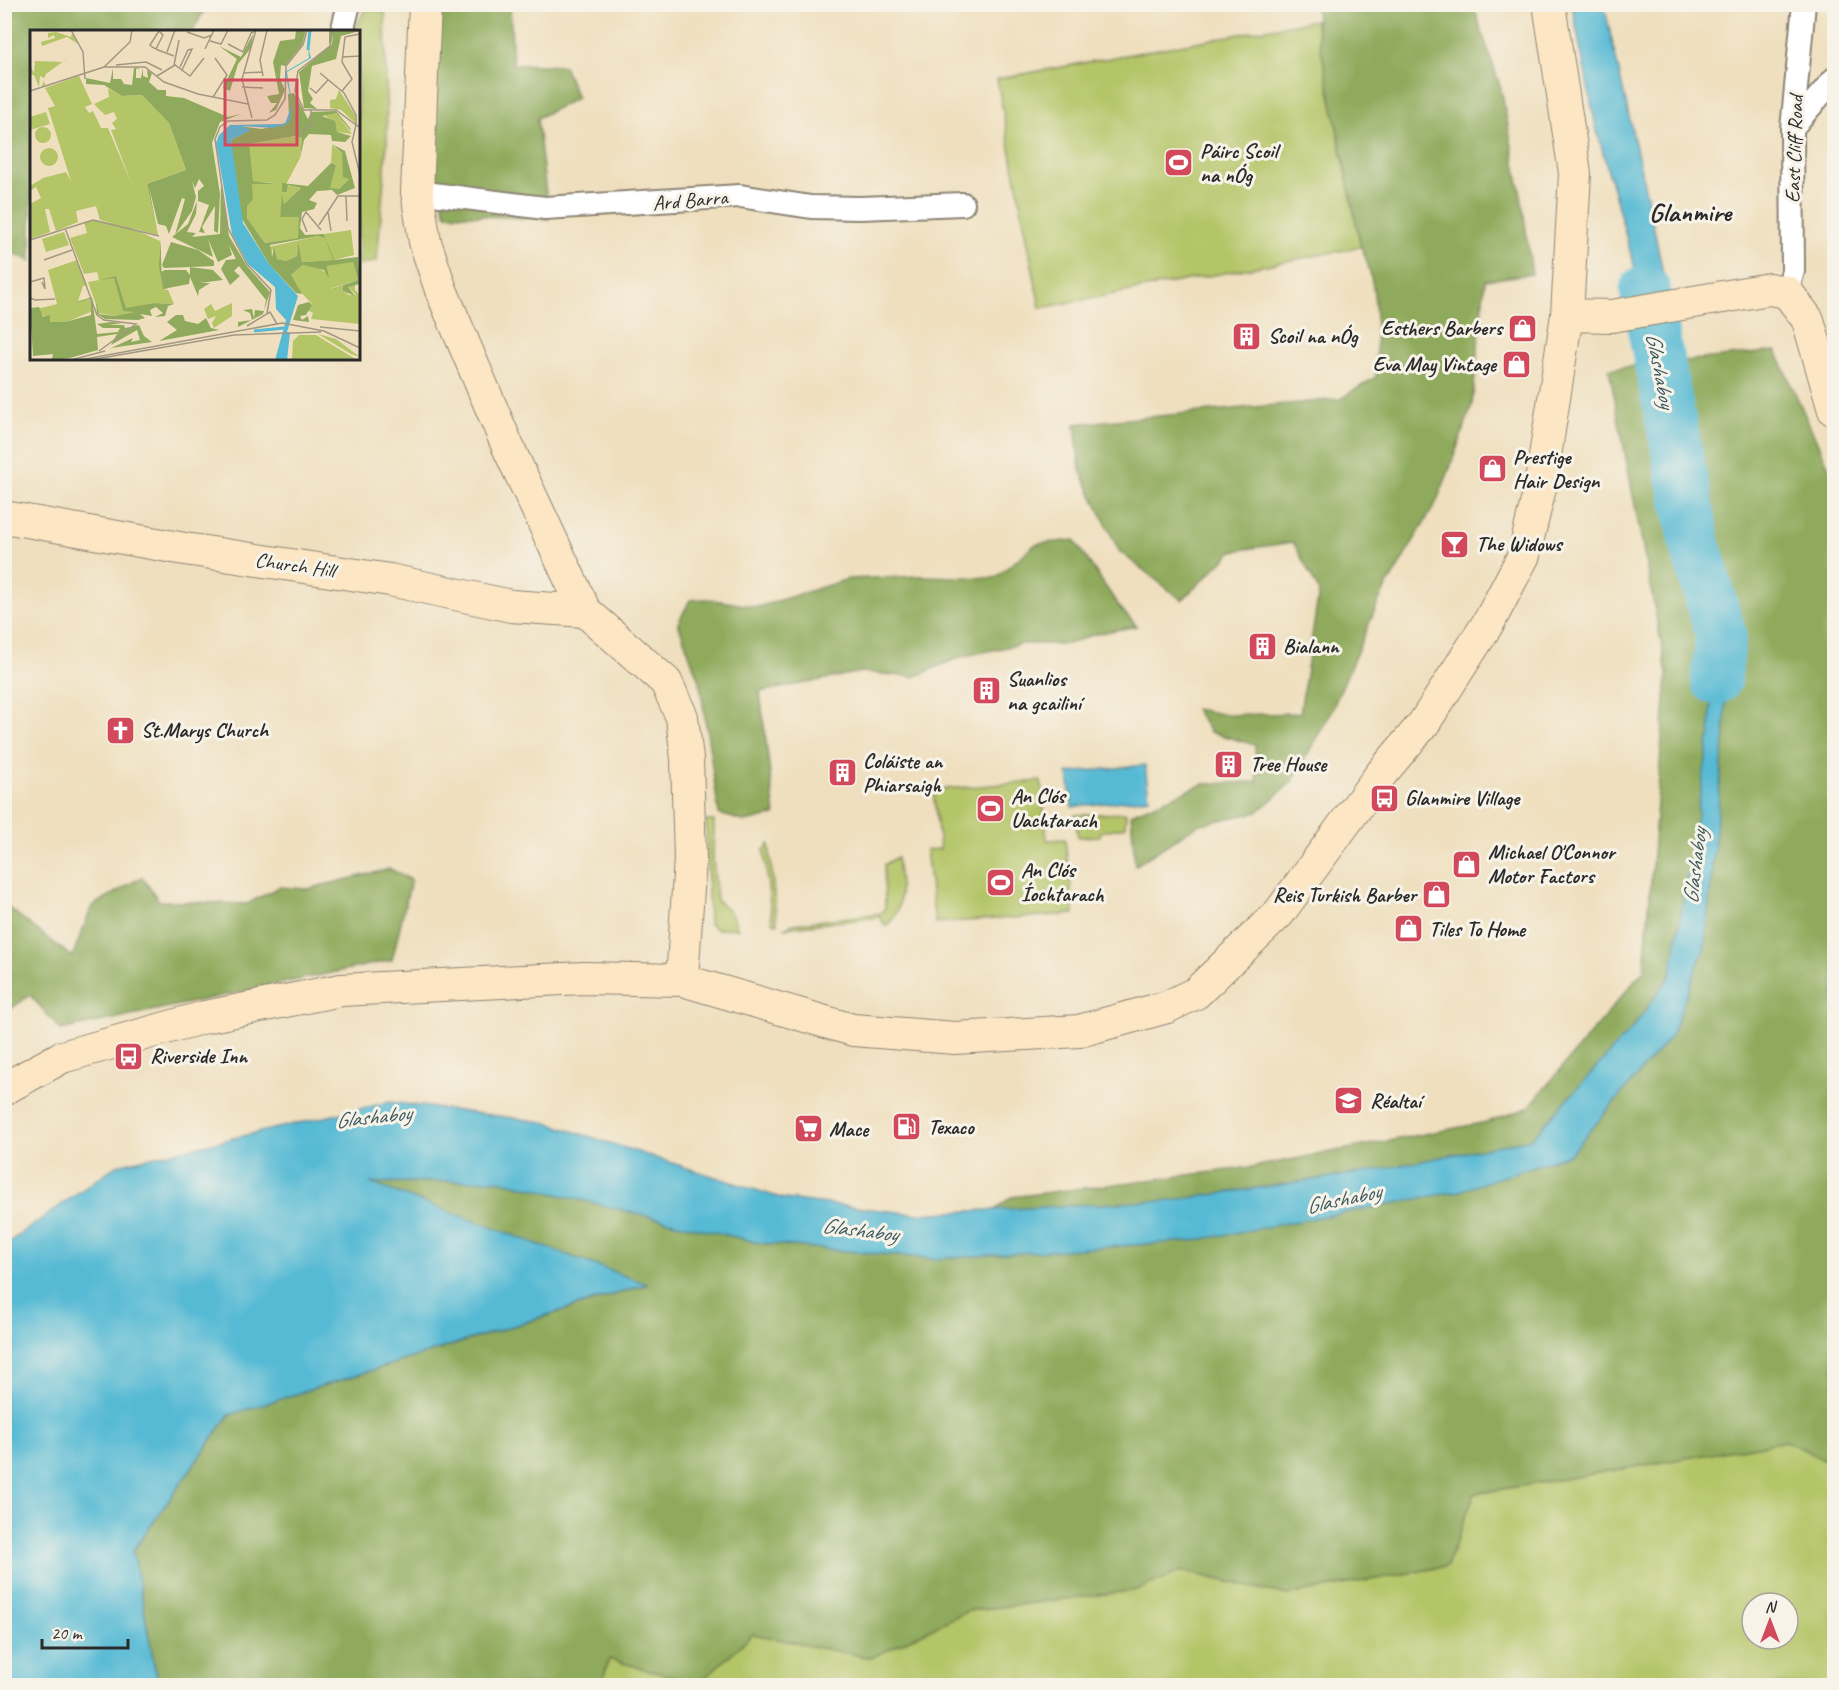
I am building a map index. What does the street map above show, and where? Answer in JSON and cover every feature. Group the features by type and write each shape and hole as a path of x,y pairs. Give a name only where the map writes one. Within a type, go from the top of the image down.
{"main road":[{"path":"425,4 417,192 425,242 441,290 508,447 585,611 666,682 682,717 687,759 690,859 682,980"},
{"path":"4,1089 62,1057 205,1017 341,990 584,978 682,980 853,1030 955,1038 1079,1031 1167,1006 1196,993 1278,913 1381,774 1424,723 1490,620 1524,555 1540,488 1567,315 1575,172 1549,4"},
{"path":"1567,315 1612,316 1778,291 1808,320 1834,410"},
{"name":"Church Hill","path":"4,517 185,549 390,580 511,606 585,611"}],"street":[{"path":"342,30 348,4"},
{"name":"East Cliff Road","path":"1778,291 1792,271 1792,128 1804,4"},
{"path":"1792,128 1834,79"},
{"name":"Ard Barra","path":"417,192 545,208 740,196 823,207 963,204"}],"green space":[{"path":"14,5 207,5 194,30 30,30 30,261 5,249 4,17"},
{"path":"434,5 510,5 513,64 564,66 577,98 537,118 549,219 446,214 431,163"},
{"path":"1316,5 1473,5 1501,89 1521,194 1532,274 1485,280 1472,405 1450,468 1436,503 1381,596 1331,712 1292,782 1257,812 1197,825 1135,866 1131,814 1203,784 1257,782 1255,745 1210,732 1195,709 1228,715 1300,713 1319,591 1293,542 1233,551 1182,600 1119,551 1080,470 1075,424 1340,399 1376,377 1374,294 1361,247 1317,29"},
{"path":"366,9 385,12 387,142 377,261 360,265 360,30 354,30"},
{"name":"Páirc Scoil na nÓg","path":"1315,20 1361,247 1040,308 997,79"},
{"path":"1776,351 1834,479 1834,1464 1786,1441 1474,1494 1447,1566 1287,1595 1181,1571 1137,1590 967,1611 871,1658 753,1634 698,1684 609,1659 601,1685 158,1685 133,1551 229,1415 646,1285 368,1183 498,1180 760,1243 934,1259 1011,1197 1253,1167 1487,1122 1528,1108 1644,970 1667,674 1609,369"},
{"path":"1074,540 1120,608 1137,626 1095,634 1068,644 1021,644 960,657 914,677 861,672 760,692 775,815 746,822 719,814 700,684 678,623 690,600 707,599 758,607 848,579 922,576 995,578 1036,544"},
{"name":"An Clós Íochtarach","path":"1041,781 1047,840 1065,839 1074,914 935,923 926,850 940,849 933,790"},
{"path":"1126,813 1125,827 1100,832 1100,836 1078,837 1075,815"},
{"path":"706,821 714,821 713,860 717,901 729,910 738,928 717,929 709,924"},
{"path":"769,844 777,924 772,922 764,850"},
{"path":"897,857 900,885 899,904 892,920 885,926 880,917 784,928 793,924 881,913 885,908 884,865"},
{"path":"390,869 411,880 392,960 61,1030 30,995 5,1013 5,905 72,957 92,906 142,877 159,901 247,904 279,887 307,889"},
{"path":"1786,1441 1834,1464 1834,1685 601,1686 609,1659 698,1684 753,1634 871,1658 967,1611 1137,1590 1181,1571 1287,1595 1447,1566 1474,1494"}],"water":[{"path":"1572,5 1604,5 1653,224 1702,465 1727,609 1725,731 1705,946 1671,1036 1570,1154 1460,1191 1192,1241 934,1259 760,1243 498,1180 370,1183 647,1284 229,1415 133,1551 158,1685 5,1685 4,1246 117,1165 390,1102 544,1122 784,1199 916,1214 1175,1200 1367,1172 1531,1139 1634,1026 1671,975 1710,734 1714,610 1660,360 1596,127"},
{"path":"1145,765 1149,798 1072,807 1068,773"}],"waterway":[{"name":"Glashaboy","path":"1645,290 1696,548 1721,635 1716,679"}],"place":[{"name":"Páirc Scoil na nÓg","path":"1179,163"},
{"name":"Esthers Barbers","path":"1523,328"},
{"name":"Scoil na nÓg","path":"1247,336"},
{"name":"Eva May Vintage","path":"1517,364"},
{"name":"Prestige Hair Design","path":"1492,469"},
{"name":"The Widows","path":"1455,544"},
{"name":"Bialann","path":"1262,646"},
{"name":"Suanlios na gcailiní","path":"986,691"},
{"name":"St.Marys Church","path":"120,730"},
{"name":"Tree House","path":"1229,764"},
{"name":"Coláiste an Phiarsaigh","path":"842,773"},
{"name":"Glanmire Village","path":"1384,798"},
{"name":"An Clós Uachtarach","path":"990,808"},
{"name":"Michael O'Connor Motor Factors","path":"1467,864"},
{"name":"An Clós Íochtarach","path":"1000,882"},
{"name":"Reis Turkish Barber","path":"1437,895"},
{"name":"Tiles To Home","path":"1408,929"},
{"name":"Riverside Inn","path":"129,1056"},
{"name":"Réaltaí","path":"1349,1101"},
{"name":"Texaco","path":"907,1127"},
{"name":"Mace","path":"808,1129"}],"district":[{"name":"Glanmire","path":"1690,212"}]}
